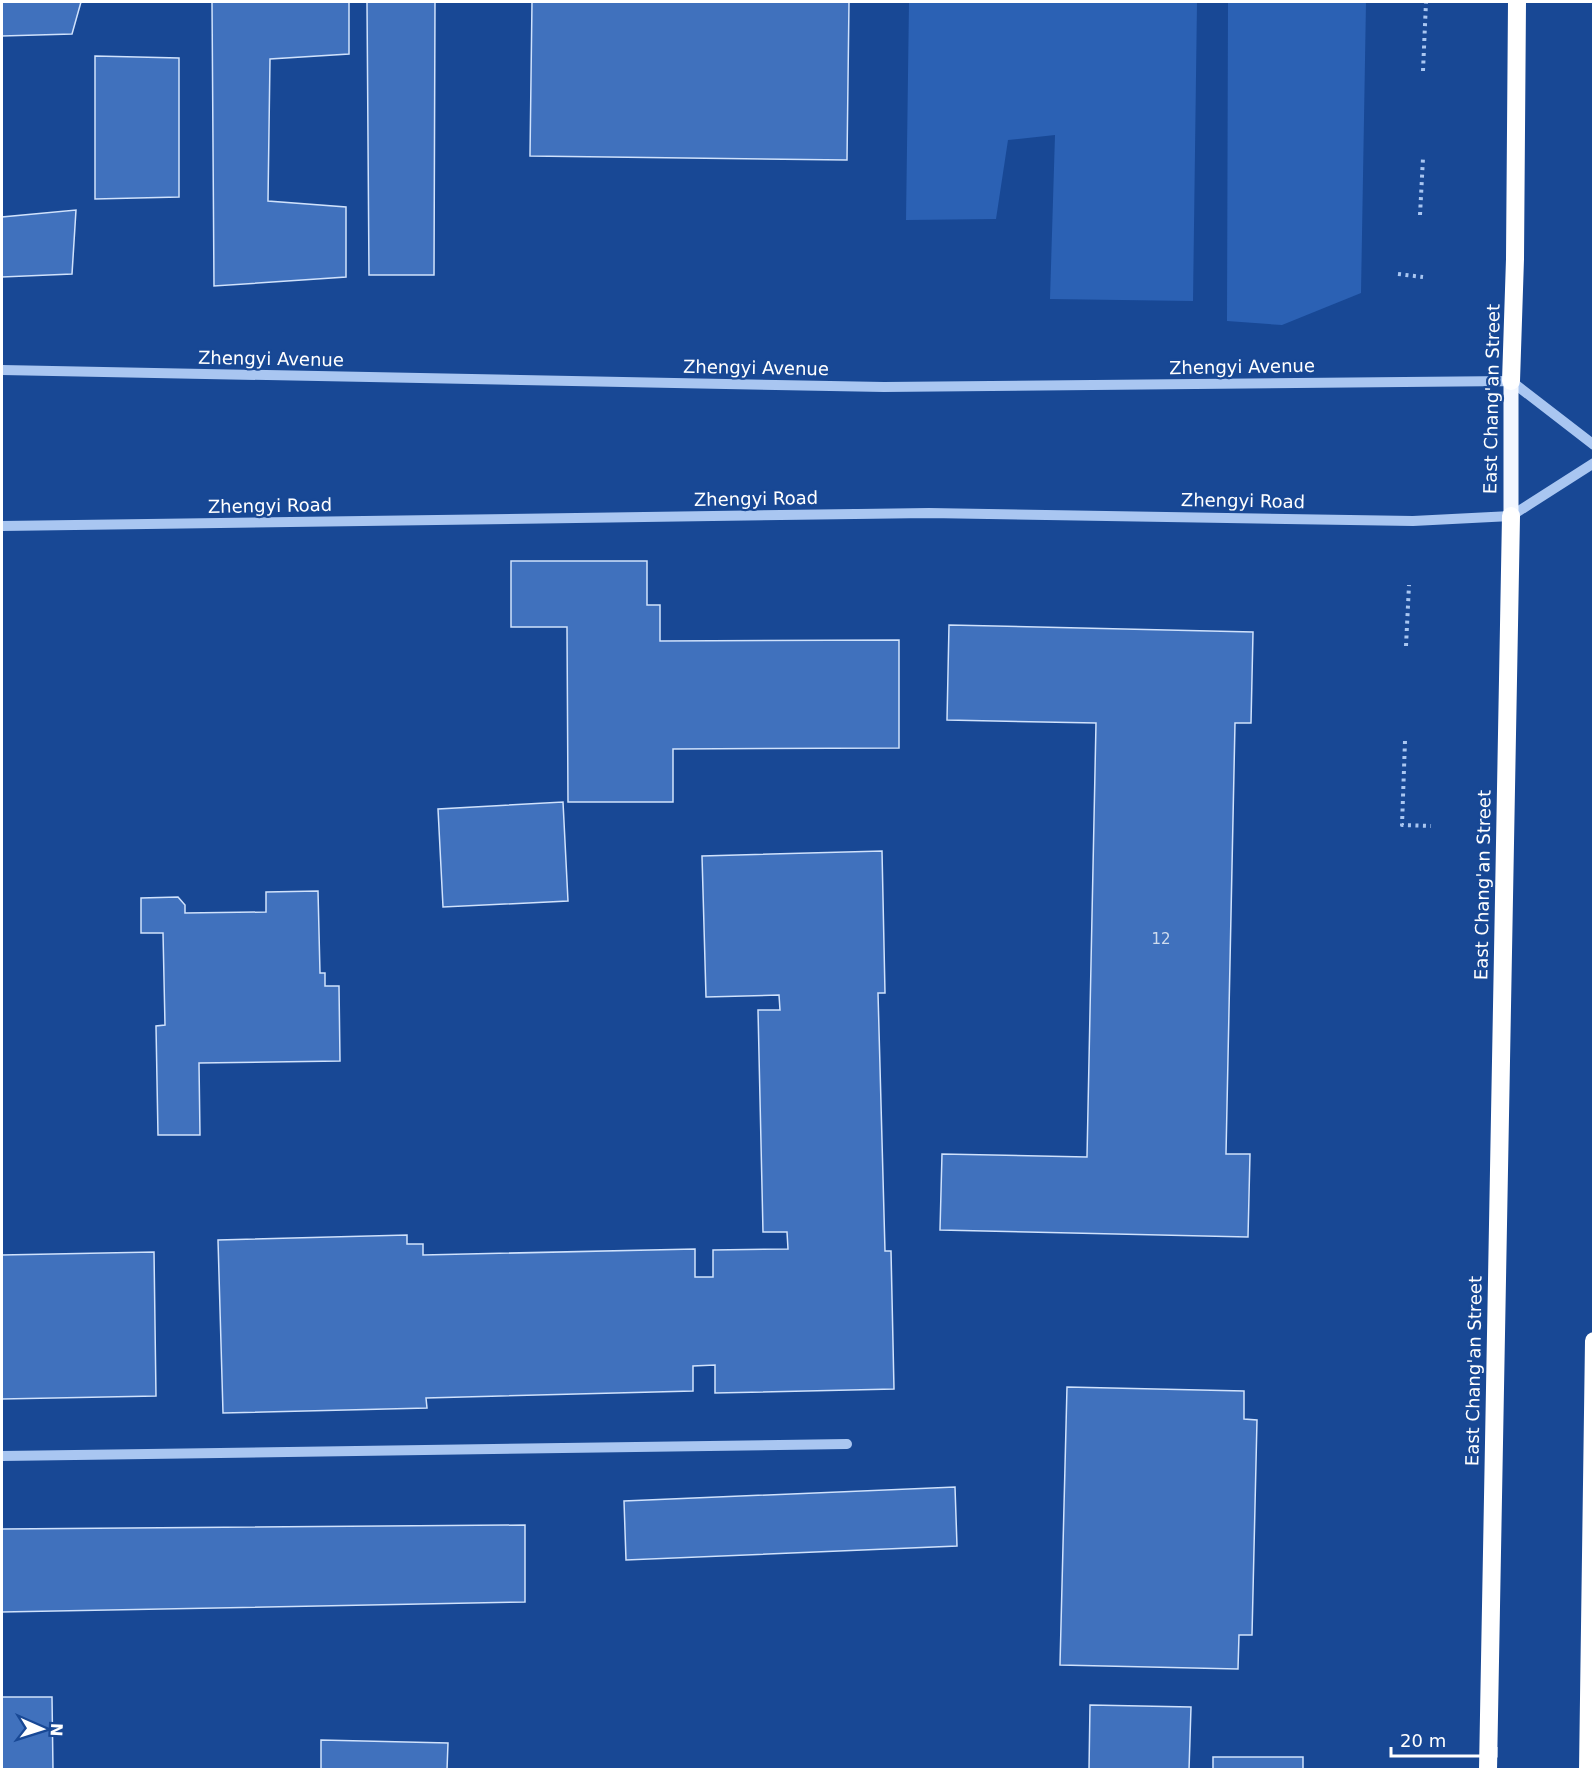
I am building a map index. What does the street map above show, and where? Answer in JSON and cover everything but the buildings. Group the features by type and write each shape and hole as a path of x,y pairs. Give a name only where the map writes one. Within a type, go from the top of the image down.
{"highway":[{"name":"East Chang'an Street","path":"1511,381 1515,259 1517,2"},
{"name":"East Chang'an Street","path":"1488,1770 1511,516"},
{"path":"1588,1770 1593,1341"}],"main road":[{"name":"East Chang'an Street","path":"1511,381 1511,516"}],"street":[{"name":"Zhengyi Avenue","path":"2,370 884,387 1511,381"},
{"path":"1511,381 1593,445"},
{"path":"1511,516 1593,463"},
{"name":"Zhengyi Road","path":"2,526 929,513 1413,521 1511,516"},
{"path":"2,1456 847,1444"}],"path":[{"path":"1423,71 1426,2"},
{"path":"1420,215 1423,158"},
{"path":"1398,274 1423,277"},
{"path":"1406,646 1409,585"},
{"path":"1405,741 1402,825 1431,826"}],"shaded area":[{"path":"909,2 1197,2 1193,301 1050,299 1055,135 1008,140 996,219 906,220"},
{"path":"1228,2 1366,2 1361,293 1282,325 1227,321"}]}
